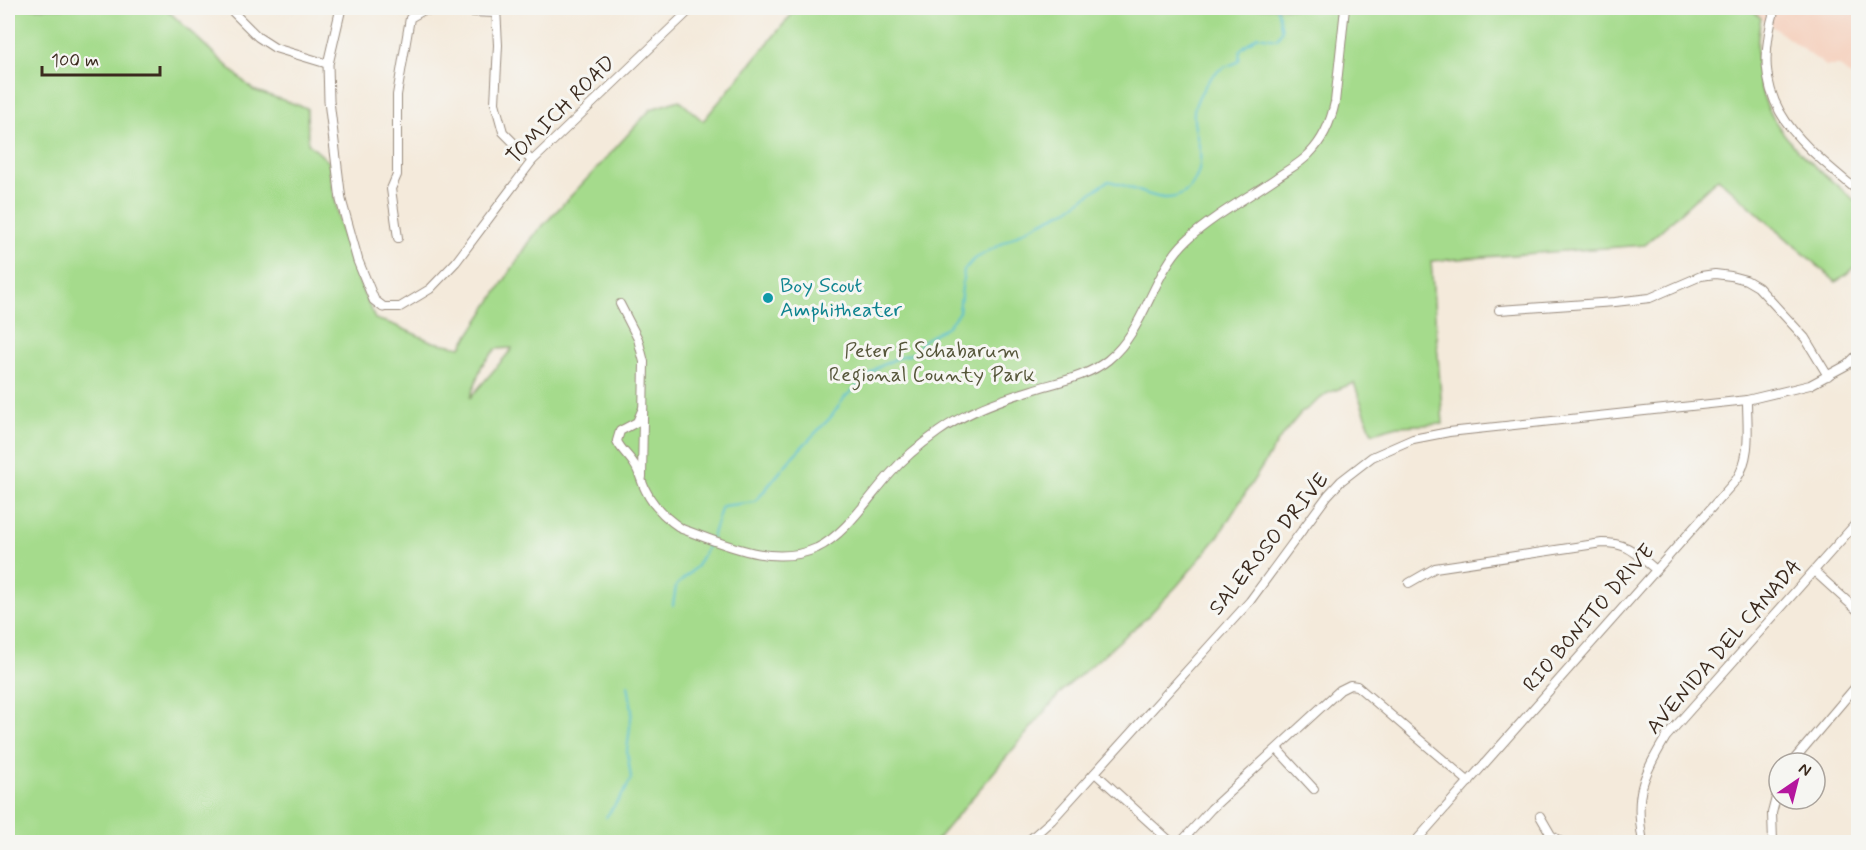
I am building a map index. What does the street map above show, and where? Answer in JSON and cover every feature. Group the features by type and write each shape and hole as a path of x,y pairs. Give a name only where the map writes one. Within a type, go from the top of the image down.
{"street":[{"path":"229,8 258,37 275,48 328,64"},
{"path":"341,8 328,64 329,101 345,217 374,300 383,307"},
{"name":"TOMICH ROAD","path":"383,307 400,307 430,289 456,262 531,161 692,8"},
{"path":"620,304 638,339 643,355 644,371 642,408 638,422 623,429 616,438 620,448 635,464 652,502 659,511 682,529 749,552 771,555 795,554 817,548 843,529 891,472 939,431 989,405 1085,373 1107,360 1131,334 1160,274 1178,249 1203,228 1302,160 1322,136 1332,116 1335,102 1345,8"},
{"path":"1775,8 1767,43 1768,75 1778,107 1794,134 1807,148 1858,191"},
{"path":"398,238 391,189 397,175 397,95 410,18 423,10 496,10 498,45 495,103 503,132 531,161"},
{"path":"1499,310 1650,298 1701,276 1715,274 1731,276 1746,280 1758,287 1805,338 1828,376"},
{"name":"SALEROSO DRIVE","path":"1027,843 1052,820 1250,601 1328,495 1356,468 1372,457 1413,439 1449,432 1747,400 1810,385 1846,365 1858,354"},
{"name":"RIO BONITO DRIVE","path":"1414,843 1736,480 1743,470 1747,456 1747,400"},
{"path":"642,408 644,413 642,482"},
{"name":"AVENIDA DEL CANADA","path":"1643,843 1638,816 1640,793 1647,768 1666,737 1858,521"},
{"path":"1409,583 1435,568 1602,543 1618,543 1632,550 1655,569"},
{"path":"1814,571 1858,611"},
{"path":"1801,751 1858,684"},
{"path":"1181,843 1211,809 1340,690 1350,685 1357,686 1469,782"},
{"path":"1277,749 1314,789"},
{"path":"1095,773 1171,843"},
{"path":"1773,811 1773,843"},
{"path":"1540,816 1551,834 1561,843"}],"shaded area":[{"path":"1747,8 1858,8 1858,82 1839,66 1826,66"}],"green space":[{"name":"Peter F Schabarum Regional County Park","path":"8,8 165,8 253,90 307,108 308,143 329,162 344,240 354,271 375,319 433,342 461,347 534,235 651,109 679,100 703,121 797,8 1749,8 1761,18 1757,51 1759,80 1766,104 1778,126 1794,146 1858,203 1858,265 1836,282 1718,178 1645,245 1431,261 1443,424 1398,426 1372,433 1354,383 1328,393 1300,414 1281,437 1217,538 1177,586 1145,619 1063,690 935,842 8,842","holes":["496,349 512,349 470,398 482,365"]}],"waterway":[{"path":"712,537 722,506 755,502 794,455 831,417 845,397 877,368 897,358 915,353 924,340 948,326 959,312 964,270 973,260 1031,227 1067,210 1108,181 1166,198 1175,197 1188,189 1197,176 1200,160 1194,117 1199,97 1214,74 1239,61 1240,50 1257,36 1277,39 1282,30 1277,8"},
{"path":"673,605 676,586 697,566 710,542"},
{"path":"606,817 625,791 631,778 627,751 632,710 628,685"}],"place":[{"name":"Boy Scout Amphitheater","path":"768,298"}]}
